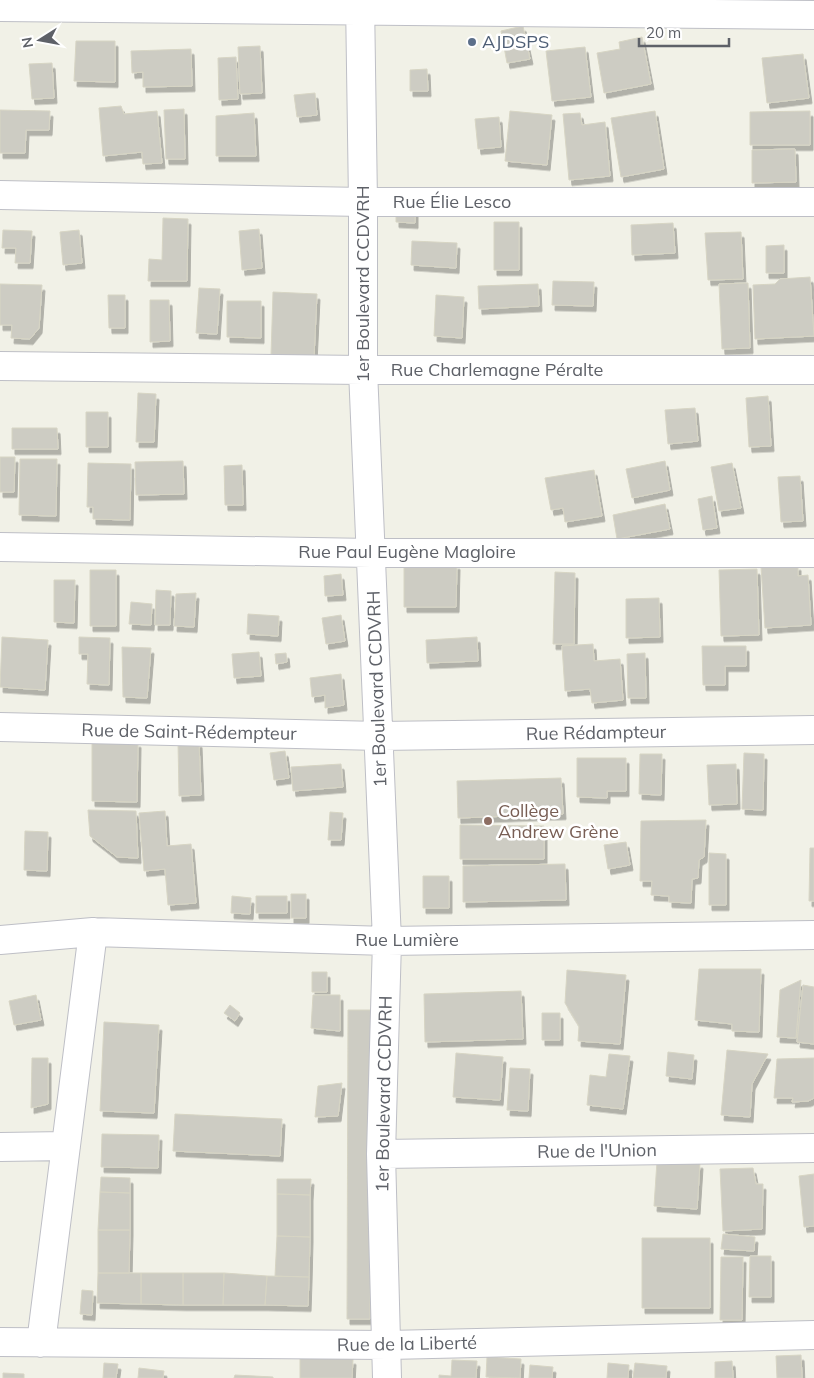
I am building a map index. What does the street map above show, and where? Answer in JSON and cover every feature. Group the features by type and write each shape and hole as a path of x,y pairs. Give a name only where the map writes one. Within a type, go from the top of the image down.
{"street":[{"path":"0,7 360,5 814,15"},
{"name":"1er Boulevard CCDVRH","path":"360,5 363,370 387,941 381,1154 388,1345 387,1378"},
{"name":"Rue Élie Lesco","path":"0,195 363,202 814,202"},
{"name":"Rue Charlemagne Péralte","path":"0,366 363,370 814,370"},
{"name":"Rue Paul Eugène Magloire","path":"0,547 371,553 814,553"},
{"name":"Rue de Saint-Rédempteur","path":"0,727 379,736"},
{"name":"Rue Rédampteur","path":"379,736 814,730"},
{"path":"41,1343 93,932"},
{"name":"Rue Lumière","path":"0,940 93,932 387,941 814,934"},
{"path":"0,1147 66,1146"},
{"name":"Rue de l'Union","path":"381,1154 814,1148"},
{"name":"Rue de la Liberté","path":"0,1342 388,1345 814,1335"}],"building":[{"path":"523,26 530,59 507,63 501,31"},
{"path":"642,37 651,84 604,93 597,53 620,49 619,42"},
{"path":"76,41 115,41 115,82 74,81"},
{"path":"260,46 262,93 240,94 238,47"},
{"path":"585,47 591,97 552,101 546,51"},
{"path":"191,49 192,86 143,87 143,72 132,73 131,51"},
{"path":"803,54 809,98 767,103 762,58"},
{"path":"236,57 238,99 219,100 218,58"},
{"path":"52,63 54,98 32,99 29,64"},
{"path":"427,69 428,91 410,91 410,70"},
{"path":"315,93 317,115 297,117 294,95"},
{"path":"121,106 124,114 157,111 162,163 143,164 142,152 103,156 99,108"},
{"path":"184,109 185,159 166,159 164,110"},
{"path":"0,110 50,111 49,130 26,130 25,153 0,153"},
{"path":"510,111 552,115 547,165 505,161"},
{"path":"655,111 664,169 621,177 611,118"},
{"path":"810,111 810,145 750,145 750,112"},
{"path":"254,113 256,156 216,156 216,116"},
{"path":"580,113 582,125 605,122 610,176 569,180 563,114"},
{"path":"499,117 501,147 478,149 475,119"},
{"path":"795,149 796,182 752,183 752,150"},
{"path":"396,210 415,210 415,223 396,222"},
{"path":"163,218 188,219 187,281 148,281 149,259 162,260"},
{"path":"494,222 519,222 519,270 494,270"},
{"path":"673,223 675,253 632,255 631,225"},
{"path":"259,229 262,268 242,270 239,231"},
{"path":"3,230 32,231 30,263 15,263 16,248 2,248"},
{"path":"79,230 82,263 63,265 60,232"},
{"path":"741,232 743,279 708,280 705,233"},
{"path":"412,241 457,243 456,268 411,265"},
{"path":"784,245 784,273 766,273 766,246"},
{"path":"810,277 814,336 755,339 753,285 775,284 780,279"},
{"path":"553,281 594,282 593,306 552,305"},
{"path":"748,283 750,348 722,349 719,284"},
{"path":"0,284 42,285 39,328 30,339 11,338 12,325 0,325"},
{"path":"538,284 539,306 479,309 478,286"},
{"path":"199,288 220,289 217,334 196,333"},
{"path":"273,292 317,294 314,357 271,355"},
{"path":"108,295 125,295 125,328 109,328"},
{"path":"436,295 464,297 462,338 434,336"},
{"path":"150,300 169,300 170,341 150,342"},
{"path":"227,301 261,301 261,338 227,337"},
{"path":"138,393 156,394 154,442 136,442"},
{"path":"768,396 771,446 749,447 746,398"},
{"path":"695,408 698,441 668,444 665,410"},
{"path":"86,412 108,412 108,447 86,447"},
{"path":"12,428 57,428 58,449 12,449"},
{"path":"0,457 15,457 14,492 0,492"},
{"path":"20,459 57,459 56,516 19,515"},
{"path":"183,461 184,494 136,495 135,462"},
{"path":"665,461 670,490 632,498 626,469"},
{"path":"88,463 131,464 130,520 93,519 93,507 87,507"},
{"path":"732,463 741,508 719,511 711,467"},
{"path":"242,465 243,505 225,505 224,466"},
{"path":"594,470 602,516 565,522 563,508 551,510 545,478"},
{"path":"800,476 803,521 781,522 778,477"},
{"path":"712,496 717,528 703,530 698,499"},
{"path":"665,504 670,529 617,539 613,515"},
{"path":"404,563 457,564 456,607 404,607"},
{"path":"798,565 798,576 808,575 811,625 765,628 761,567"},
{"path":"757,569 759,635 721,636 719,570"},
{"path":"90,570 116,570 116,626 90,626"},
{"path":"555,572 575,573 574,644 553,644"},
{"path":"341,574 343,595 325,596 324,576"},
{"path":"54,580 75,580 74,623 54,622"},
{"path":"156,590 171,591 170,625 155,625"},
{"path":"196,593 194,627 174,626 176,594"},
{"path":"659,598 660,637 626,638 626,599"},
{"path":"131,602 152,604 151,625 129,624"},
{"path":"248,614 279,616 278,636 247,634"},
{"path":"341,615 345,641 326,644 322,618"},
{"path":"2,637 48,640 45,690 0,687"},
{"path":"79,637 110,638 109,685 87,684 88,654 79,654"},
{"path":"477,637 478,661 427,663 426,640"},
{"path":"593,644 594,661 620,659 623,700 592,703 590,689 565,691 562,646"},
{"path":"702,646 746,646 746,666 725,666 725,685 703,685"},
{"path":"122,647 151,648 147,698 123,697"},
{"path":"259,652 261,676 234,678 232,654"},
{"path":"286,653 287,662 276,664 275,654"},
{"path":"645,653 646,698 628,698 627,654"},
{"path":"341,674 344,705 325,708 325,695 312,697 310,678"},
{"path":"92,741 138,742 137,802 92,801"},
{"path":"178,742 199,742 201,795 179,796"},
{"path":"285,751 289,778 274,780 270,753"},
{"path":"744,753 764,754 763,810 742,809"},
{"path":"640,754 662,754 661,795 639,794"},
{"path":"577,758 626,758 626,791 607,791 607,798 577,797"},
{"path":"341,764 343,787 293,791 291,767"},
{"path":"736,764 737,804 709,805 707,765"},
{"name":"Collège Andrew Grène","path":"561,778 563,814 458,818 457,781"},
{"path":"88,810 136,811 138,858 117,857 90,836"},
{"path":"165,811 167,846 191,844 196,903 168,905 165,869 144,871 139,813"},
{"path":"330,812 343,813 341,840 328,840"},
{"path":"706,820 704,857 699,860 698,878 692,879 691,903 669,902 669,896 651,895 652,881 640,881 641,821"},
{"path":"460,825 544,826 544,859 460,859"},
{"path":"25,831 48,832 47,871 24,870"},
{"path":"626,842 630,865 608,869 604,845"},
{"path":"810,848 814,848 814,901 809,901"},
{"path":"709,853 726,854 726,905 709,905"},
{"name":"Collège Andrew Grène","path":"565,864 566,900 463,902 463,866"},
{"path":"423,876 449,876 449,908 423,908"},
{"path":"291,894 306,894 306,918 291,918"},
{"path":"232,896 251,898 250,914 231,913"},
{"path":"256,896 287,896 287,913 256,913"},
{"path":"699,969 761,969 759,1032 732,1031 732,1024 695,1020"},
{"path":"567,970 626,975 620,1044 578,1041 579,1026 565,1003"},
{"path":"312,972 327,972 327,992 312,992"},
{"path":"801,980 796,1038 777,1037 780,990"},
{"path":"803,985 814,987 814,1044 797,1042"},
{"path":"521,991 523,1039 425,1042 424,994"},
{"path":"36,995 41,1020 14,1025 9,1001"},
{"path":"313,995 340,995 340,1031 311,1028"},
{"path":"230,1005 240,1013 235,1021 224,1013"},
{"path":"348,1010 371,1010 370,1319 347,1319"},
{"path":"542,1013 560,1013 560,1040 542,1040"},
{"path":"104,1022 159,1025 154,1113 100,1111"},
{"path":"727,1050 768,1054 752,1084 750,1117 721,1115"},
{"path":"668,1052 694,1055 692,1079 666,1076"},
{"path":"456,1053 503,1057 500,1100 453,1097"},
{"path":"609,1054 630,1056 623,1109 587,1105 590,1075 606,1077"},
{"path":"32,1058 48,1058 48,1104 31,1108"},
{"path":"814,1058 814,1098 808,1101 792,1102 793,1098 774,1098 777,1059"},
{"path":"510,1068 530,1069 528,1111 507,1110"},
{"path":"342,1083 338,1116 315,1117 318,1086"},
{"path":"175,1114 282,1119 280,1156 173,1151"},
{"path":"102,1134 159,1135 158,1168 101,1167"},
{"path":"657,1161 700,1163 697,1209 654,1206"},
{"path":"753,1168 756,1184 763,1184 762,1229 723,1231 720,1169"},
{"path":"814,1174 814,1226 804,1227 799,1176"},
{"path":"101,1177 130,1178 130,1193 100,1192"},
{"path":"277,1179 311,1179 310,1195 277,1194"},
{"path":"100,1192 130,1193 130,1230 98,1230"},
{"path":"277,1194 310,1195 310,1237 277,1236"},
{"path":"98,1230 130,1230 129,1273 98,1273"},
{"path":"723,1234 755,1237 754,1251 721,1249"},
{"path":"277,1236 310,1237 309,1277 275,1276"},
{"path":"642,1238 710,1238 710,1308 642,1308"},
{"path":"750,1256 771,1256 771,1297 749,1297"},
{"path":"721,1257 743,1257 742,1320 720,1320"},
{"path":"98,1273 141,1273 141,1304 97,1303"},
{"path":"141,1273 183,1273 183,1305 141,1304"},
{"path":"183,1273 224,1273 223,1305 183,1305"},
{"path":"224,1273 267,1276 265,1305 223,1305"},
{"path":"267,1276 309,1277 308,1306 265,1305"},
{"path":"82,1290 93,1291 92,1315 80,1314"},
{"path":"801,1355 802,1378 777,1378 776,1356"},
{"path":"487,1357 521,1359 520,1378 486,1377"},
{"path":"300,1358 353,1359 352,1378 300,1378"},
{"path":"452,1360 477,1361 476,1378 439,1378 439,1375 451,1376"},
{"path":"732,1361 733,1378 715,1378 715,1362"},
{"path":"104,1363 118,1364 116,1378 103,1378"},
{"path":"608,1363 629,1365 628,1378 607,1378"},
{"path":"635,1363 667,1366 666,1378 633,1378"},
{"path":"530,1365 553,1367 552,1378 529,1378"},
{"path":"139,1368 164,1371 163,1378 138,1378"},
{"path":"3,1373 24,1374 24,1378 3,1378"},
{"path":"235,1375 273,1377 273,1378 234,1378"}],"place":[{"name":"AJDSPS","path":"472,42"},
{"name":"Collège Andrew Grène","path":"488,821"}]}
